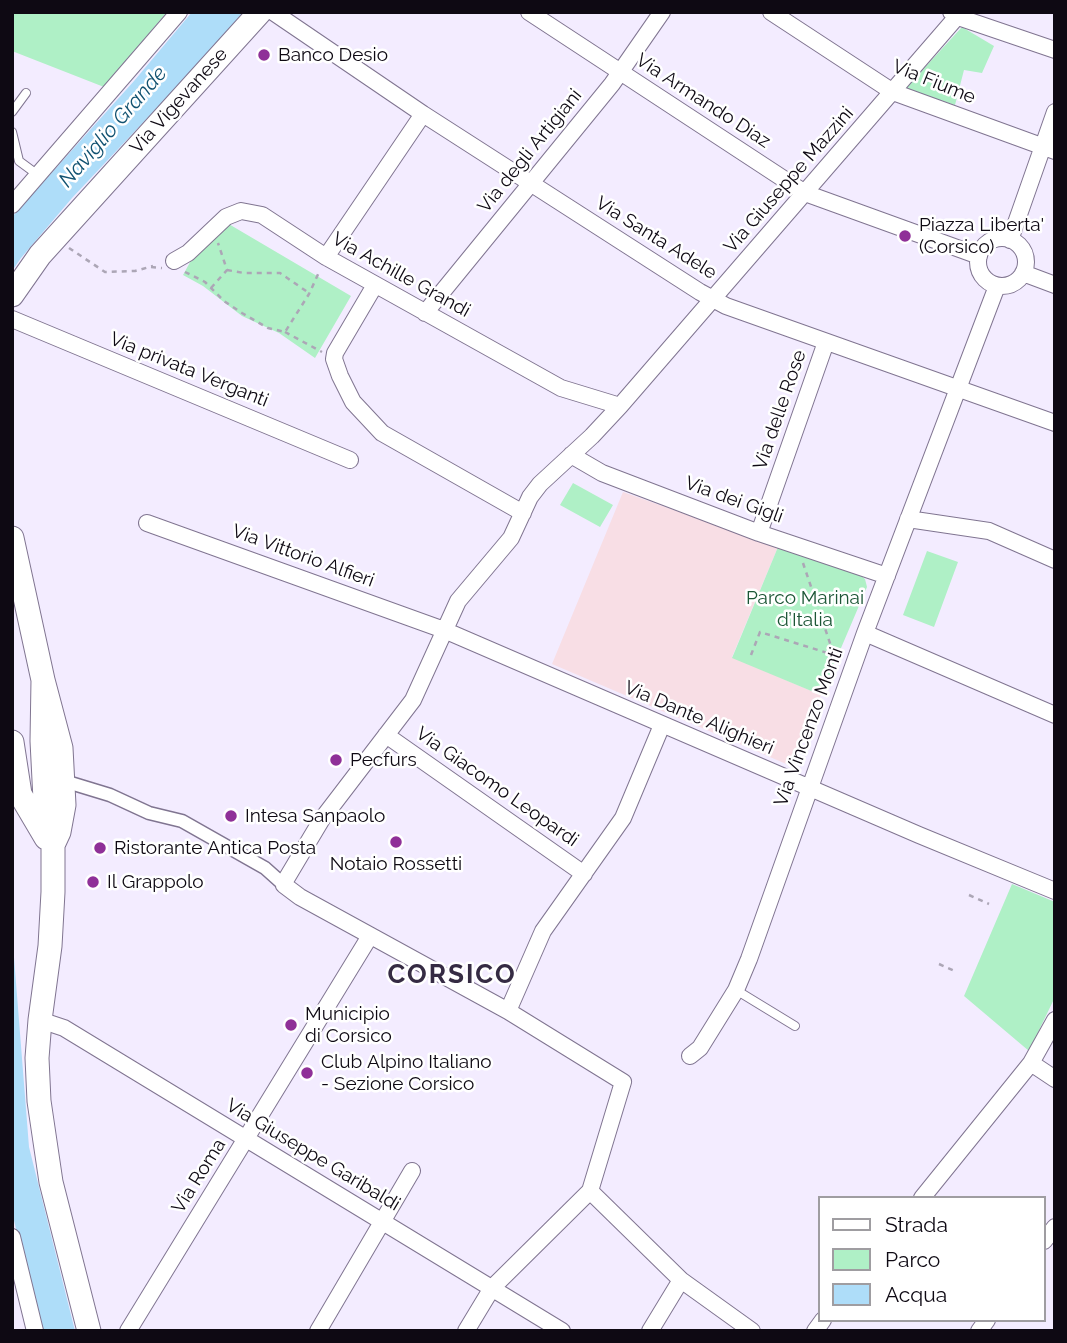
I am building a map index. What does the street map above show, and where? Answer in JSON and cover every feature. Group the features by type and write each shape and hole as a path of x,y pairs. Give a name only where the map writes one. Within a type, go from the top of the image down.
{"main road":[{"name":"Via Vigevanese","path":"12,295 29,270 97,190 260,12"},
{"path":"12,538 61,748 64,781 62,818 53,845 50,946 40,1020 38,1101 51,1182 89,1331"},
{"path":"43,680 41,741 46,819 53,845"},
{"path":"12,742 20,794 39,829 53,845"}],"street":[{"path":"12,205 179,12"},
{"name":"Via Santa Adele","path":"273,12 423,114 726,306 1055,423"},
{"name":"Via Armando Diaz","path":"529,12 805,193 979,256"},
{"name":"Via degli Artigiani","path":"425,313 621,72 662,12"},
{"name":"Via Fiume","path":"771,12 893,92 1048,149"},
{"path":"957,14 1055,50"},
{"name":"Via Giuseppe Mazzini","path":"284,885 322,819 421,685 458,601 511,538 530,497 540,484 620,406 893,92 957,14"},
{"path":"1010,240 1048,149 1055,112"},
{"path":"326,257 423,114"},
{"name":"Via Achille Grandi","path":"175,267 226,217 241,211 262,215 326,257 561,388 620,406"},
{"path":"1003,238 1010,240 1016,243 1024,254 1023,273 1015,282 997,286 991,284 981,275 979,256 988,243 1003,238"},
{"path":"1023,273 1055,285"},
{"path":"375,285 335,353 334,359 340,376 353,402 382,433 523,513"},
{"name":"Via Vincenzo Monti","path":"690,1056 700,1048 736,990 760,933 865,633 997,286"},
{"name":"Via privata Verganti","path":"12,319 350,460"},
{"name":"Via delle Rose","path":"759,533 826,342"},
{"name":"Via dei Gigli","path":"571,455 602,473 759,533 887,576"},
{"path":"908,519 989,531 1055,560"},
{"name":"Via Vittorio Alfieri","path":"147,523 444,630"},
{"name":"Via Dante Alighieri","path":"444,630 1055,891"},
{"path":"865,633 1055,715"},
{"path":"508,1011 543,931 623,818 662,725"},
{"name":"Via Giacomo Leopardi","path":"386,734 584,874"},
{"path":"64,781 110,795 149,813 182,821 265,868 300,897 508,1011 623,1082 590,1191 492,1288 466,1331"},
{"name":"Via Roma","path":"128,1331 370,936"},
{"name":"Via Giuseppe Garibaldi","path":"40,1020 64,1028 562,1331"},
{"path":"924,1196 1031,1063 1055,1020"},
{"path":"1031,1063 1055,1079"},
{"path":"318,1331 412,1171"},
{"path":"590,1191 681,1280 752,1331"},
{"path":"13,1248 35,1331"},
{"path":"650,1331 681,1280"}],"lane":[{"path":"12,112 26,93"},
{"path":"12,132 19,161 38,175"},
{"path":"736,990 795,1026"}],"path":[{"path":"214,228 227,270"},
{"path":"55,239 105,272 175,267 205,282 224,301 242,313 268,328 285,332 334,359"},
{"path":"285,332 309,294 326,257"},
{"path":"151,267 175,267"},
{"path":"227,270 280,274 309,294"},
{"path":"211,288 227,270"},
{"path":"796,545 834,655"},
{"path":"751,655 760,632 855,662"},
{"path":"969,895 989,904"},
{"path":"939,964 957,972"}],"shaded area":[{"path":"623,492 778,547 732,657 821,695 791,766 552,664"}],"green space":[{"path":"12,12 167,12 104,87 12,51"},
{"path":"962,27 994,46 982,73 964,70 955,105 905,89"},
{"path":"227,223 351,296 315,358 279,333 242,316 203,286 183,275 194,255"},
{"path":"573,483 613,505 600,527 560,505"},
{"name":"Parco Marinai d’Italia","path":"778,547 859,574 865,579 867,587 821,695 732,658"},
{"path":"927,551 958,562 934,627 903,615"},
{"path":"1012,884 1055,902 1055,997 1029,1051 964,996"}],"water":[{"name":"Naviglio Grande","path":"192,12 243,12 217,44 72,198 12,271 12,217"},
{"path":"12,932 29,1147 75,1331 40,1331 12,1212"}],"place":[{"name":"Banco Desio","path":"264,55"},
{"name":"Piazza Liberta' (Corsico)","path":"905,236"},
{"name":"Pecfurs","path":"336,760"},
{"name":"Intesa Sanpaolo","path":"231,816"},
{"name":"Notaio Rossetti","path":"396,842"},
{"name":"Ristorante Antica Posta","path":"100,848"},
{"name":"Il Grappolo","path":"93,882"},
{"name":"Municipio di Corsico","path":"291,1025"},
{"name":"Club Alpino Italiano - Sezione Corsico","path":"307,1073"}],"district":[{"name":"CORSICO","path":"452,975"}]}
